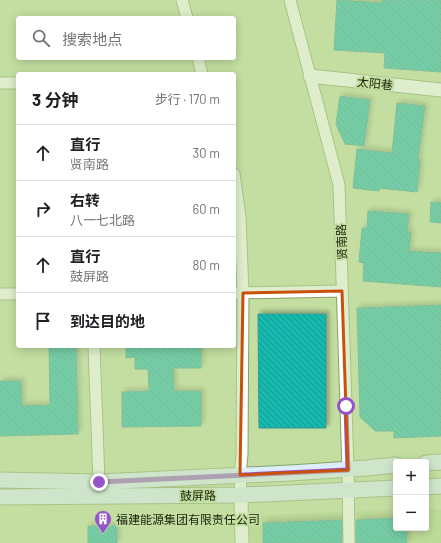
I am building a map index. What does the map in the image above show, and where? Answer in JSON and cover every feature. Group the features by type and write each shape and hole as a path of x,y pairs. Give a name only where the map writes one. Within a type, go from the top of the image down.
{"main road":[{"path":"429,463 441,462"},
{"name":"鼓屏路","path":"0,480 99,482 348,470 393,465"},
{"path":"429,487 441,486"},
{"name":"鼓屏路","path":"0,497 241,495 393,488"}],"street":[{"name":"贤南路","path":"290,0 339,185 349,543"},
{"path":"185,1 187,16"},
{"path":"198,60 202,72"},
{"name":"太阳巷","path":"310,76 441,90"},
{"path":"0,82 16,83"},
{"path":"236,188 240,217 239,293 242,454 240,475 242,543"},
{"path":"239,293 342,291"},
{"path":"0,294 16,294"},
{"path":"94,348 99,482"}],"highlighted area":[{"path":"342,291 348,470 240,475 243,293"}],"shaded area":[{"path":"393,509 393,531 429,531 429,509 441,509 441,543 247,543 247,516"}],"building":[{"path":"337,0 382,3 382,0 441,0 441,72 384,68 385,53 334,50"},
{"path":"340,96 370,100 364,146 345,144 336,124"},
{"path":"397,103 425,106 418,160 420,160 417,192 379,188 379,191 353,188 357,149 392,153"},
{"path":"431,202 441,203 441,223 430,222"},
{"path":"368,211 409,214 407,232 411,232 409,251 441,253 441,287 363,281 364,263 359,262 362,228 367,228"},
{"path":"441,305 441,436 394,438 394,431 375,431 360,417 357,308"},
{"path":"258,314 326,314 326,428 259,428"},
{"path":"49,348 76,348 78,434 0,436 0,381 21,381 22,406 50,405"},
{"path":"126,348 201,348 201,368 173,368 174,391 201,391 201,426 122,427 122,392 149,391 148,369 135,369 135,357 126,358"},
{"path":"393,518 393,531 406,531 407,543 356,543 356,520"},
{"path":"342,520 342,543 263,543 263,523"},
{"name":"福建能源集团有限责任公司","path":"88,526 117,526 117,543 88,543"}],"place":[{"name":"福建能源集团有限责任公司","path":"103,534"}],"route":[{"path":"99,482 348,470 346,406"}]}
